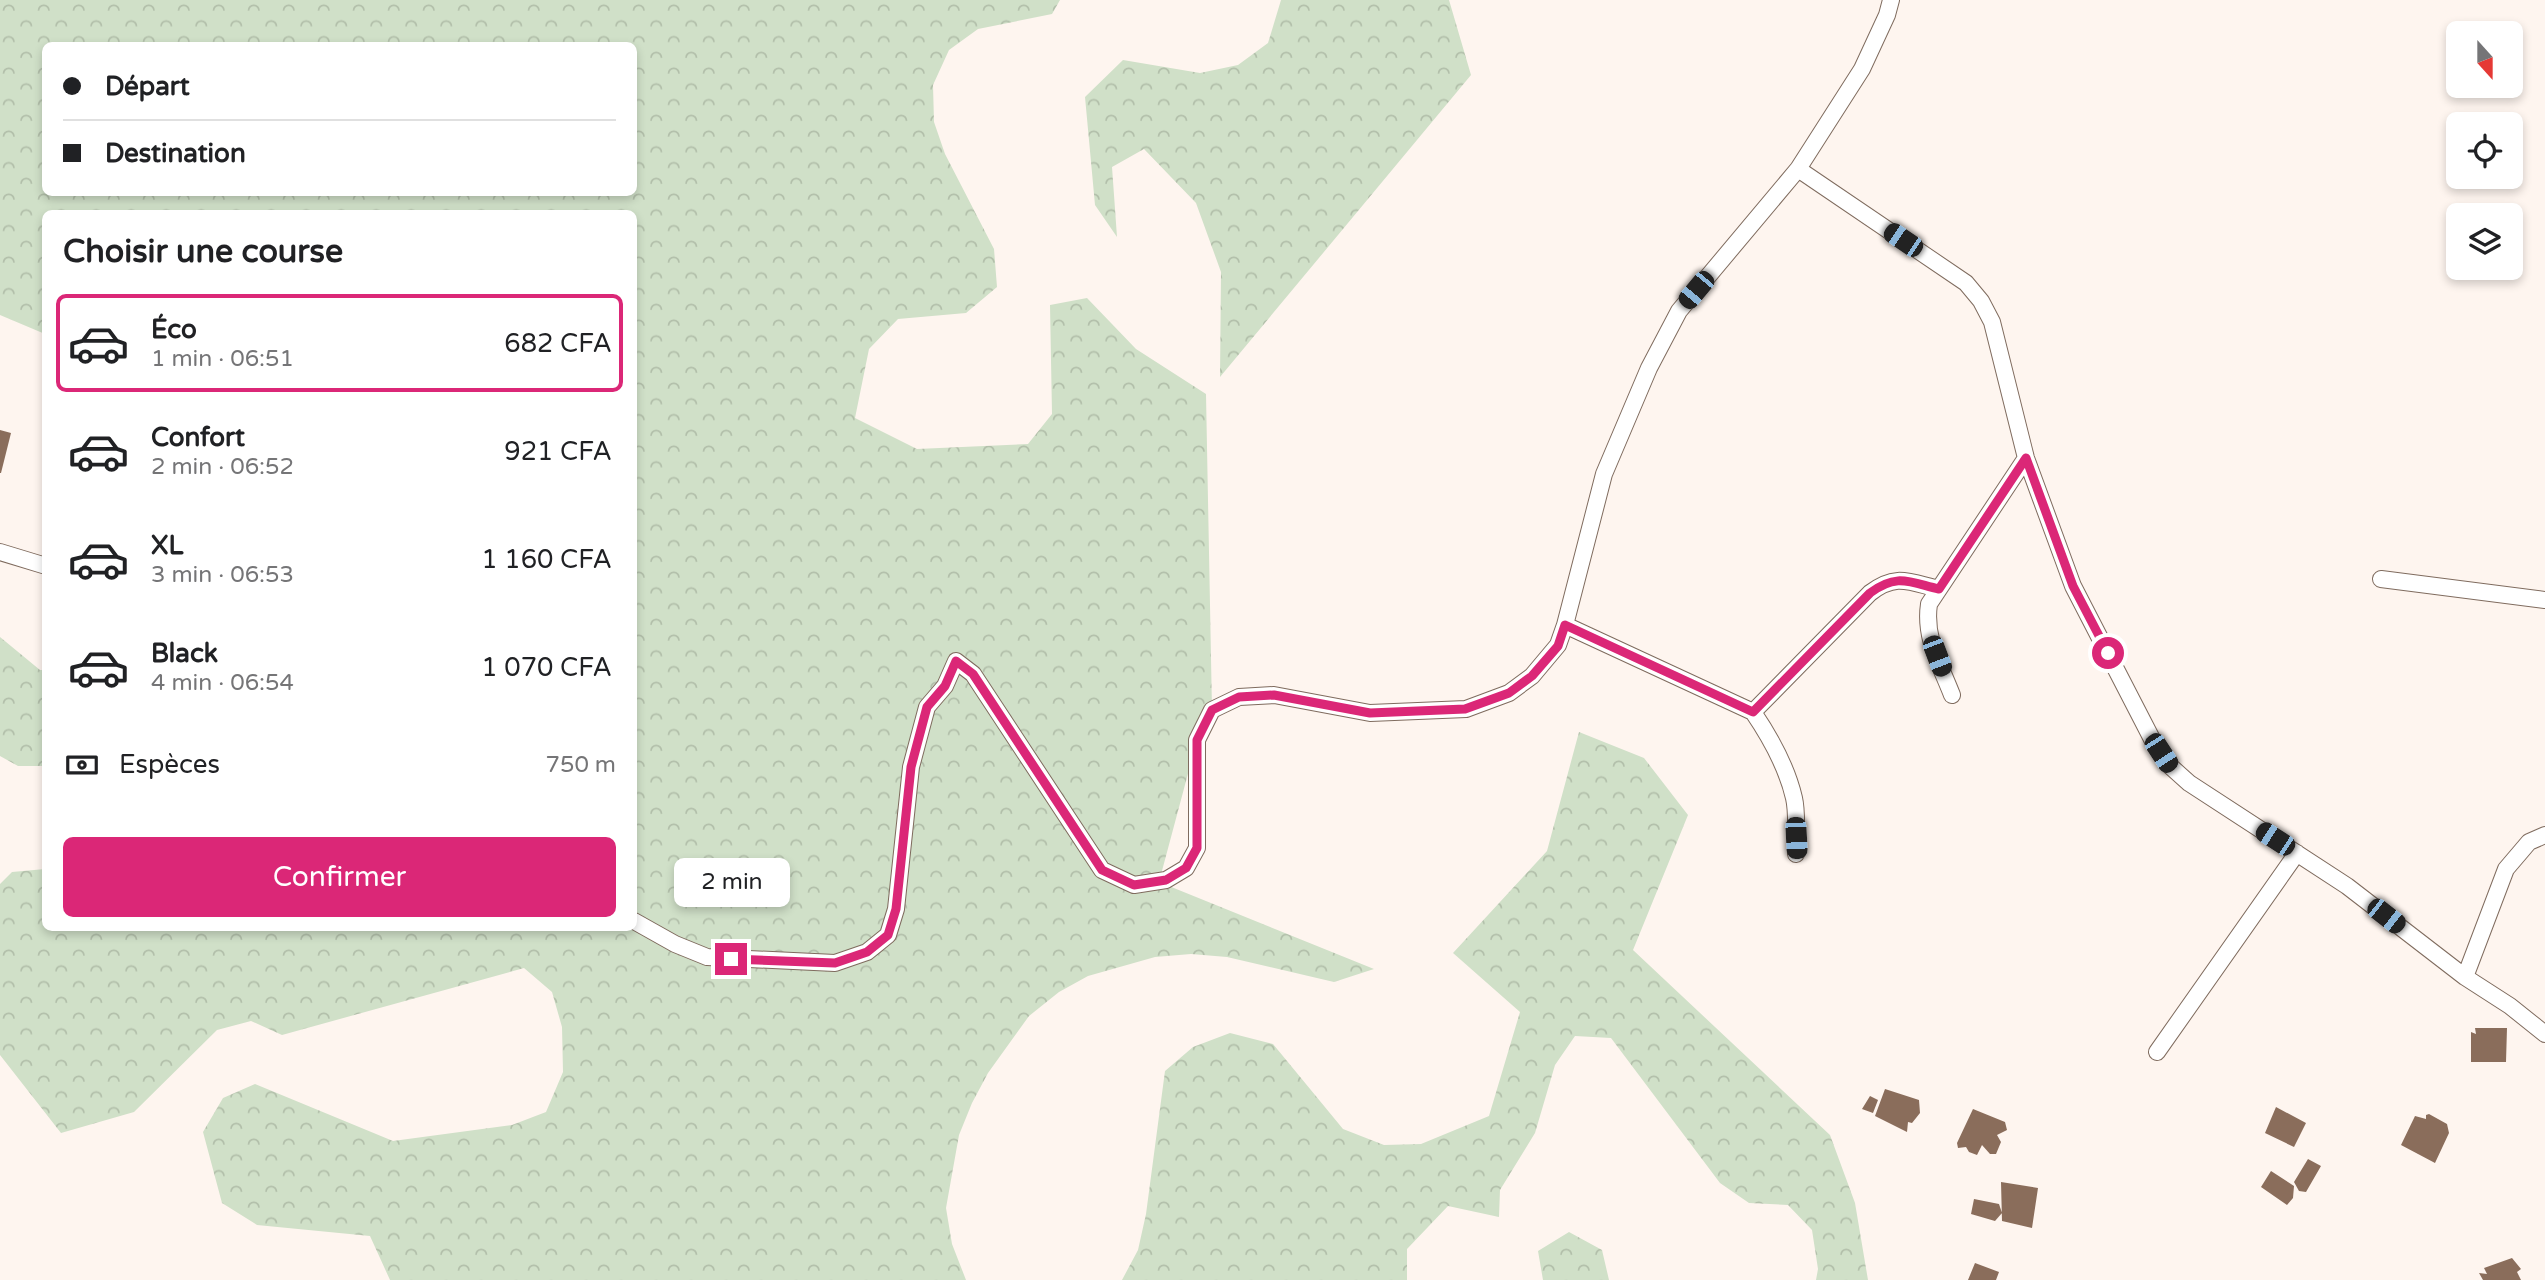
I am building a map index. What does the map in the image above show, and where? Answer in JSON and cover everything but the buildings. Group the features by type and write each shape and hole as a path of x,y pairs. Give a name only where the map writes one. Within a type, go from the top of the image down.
{"street":[{"path":"637,923 675,944 707,957 835,963 867,952 888,935 896,909 911,767 927,707 945,686 956,661 973,674 1102,870 1134,885 1166,880 1186,868 1197,848 1197,740 1212,710 1239,697 1274,695 1370,713 1465,709 1509,693 1532,676 1558,646 1604,474 1649,368 1679,311 1798,169 1862,69 1887,15 1891,0"},
{"path":"1798,169 1966,283 1981,301 2000,345 2026,458 2073,586 2153,741 2169,765 2189,783 2347,886 2465,977 2510,1006 2545,1034"},
{"path":"1952,695 1926,623 1929,604 2026,458"},
{"path":"0,552 42,565"},
{"path":"2381,579 2545,600"},
{"path":"1753,712 1884,582 1899,580 1939,589"},
{"path":"1565,625 1753,712 1765,730 1795,801 1796,854"},
{"path":"2465,977 2506,869 2529,842 2545,835"},
{"path":"2157,1052 2297,853"}],"green space":[{"path":"0,0 1060,0 1052,14 978,29 949,50 933,85 934,122 945,154 994,249 997,287 966,313 898,319 869,349 855,418 917,449 1028,444 1052,414 1050,305 1087,298 1136,349 1206,394 1212,710 1197,740 1159,882 1374,969 1334,982 1227,957 1191,954 1155,957 1088,976 1059,992 1029,1016 988,1073 959,1135 946,1208 952,1244 966,1280 390,1280 370,1236 257,1225 222,1203 203,1132 223,1098 255,1084 393,1141 512,1125 546,1112 563,1072 562,1027 552,992 524,968 282,1035 251,1021 217,1030 134,1112 61,1133 0,1055 0,884 12,872 42,869 42,931 637,931 637,210 42,210 42,333 0,315"},
{"path":"1281,0 1449,0 1471,75 1220,377 1221,272 1196,203 1144,149 1112,167 1117,237 1095,205 1085,97 1123,60 1200,73 1238,65 1268,43"},
{"path":"0,637 42,670 42,766 18,766 0,756"},
{"path":"1579,732 1644,758 1688,815 1633,950 1830,1135 1855,1203 1868,1280 1816,1280 1818,1269 1812,1230 1788,1205 1749,1203 1720,1183 1611,1038 1575,1036 1555,1065 1535,1133 1500,1190 1499,1217 1448,1206 1407,1249 1407,1280 1122,1280 1138,1250 1146,1214 1165,1071 1193,1047 1230,1033 1273,1044 1343,1129 1384,1145 1421,1144 1489,1116 1520,1012 1453,953 1547,851"},
{"path":"1569,1232 1602,1250 1609,1280 1543,1280 1538,1251"}],"route":[{"path":"731,959 835,963 867,952 888,935 896,909 911,767 927,707 945,686 956,661 973,674 1102,870 1134,885 1166,880 1186,868 1197,848 1197,740 1212,710 1239,697 1274,695 1370,713 1465,709 1509,693 1532,676 1558,646 1565,625 1753,712 1884,582 1899,580 1939,589 2026,458 2073,586 2108,653"}]}
